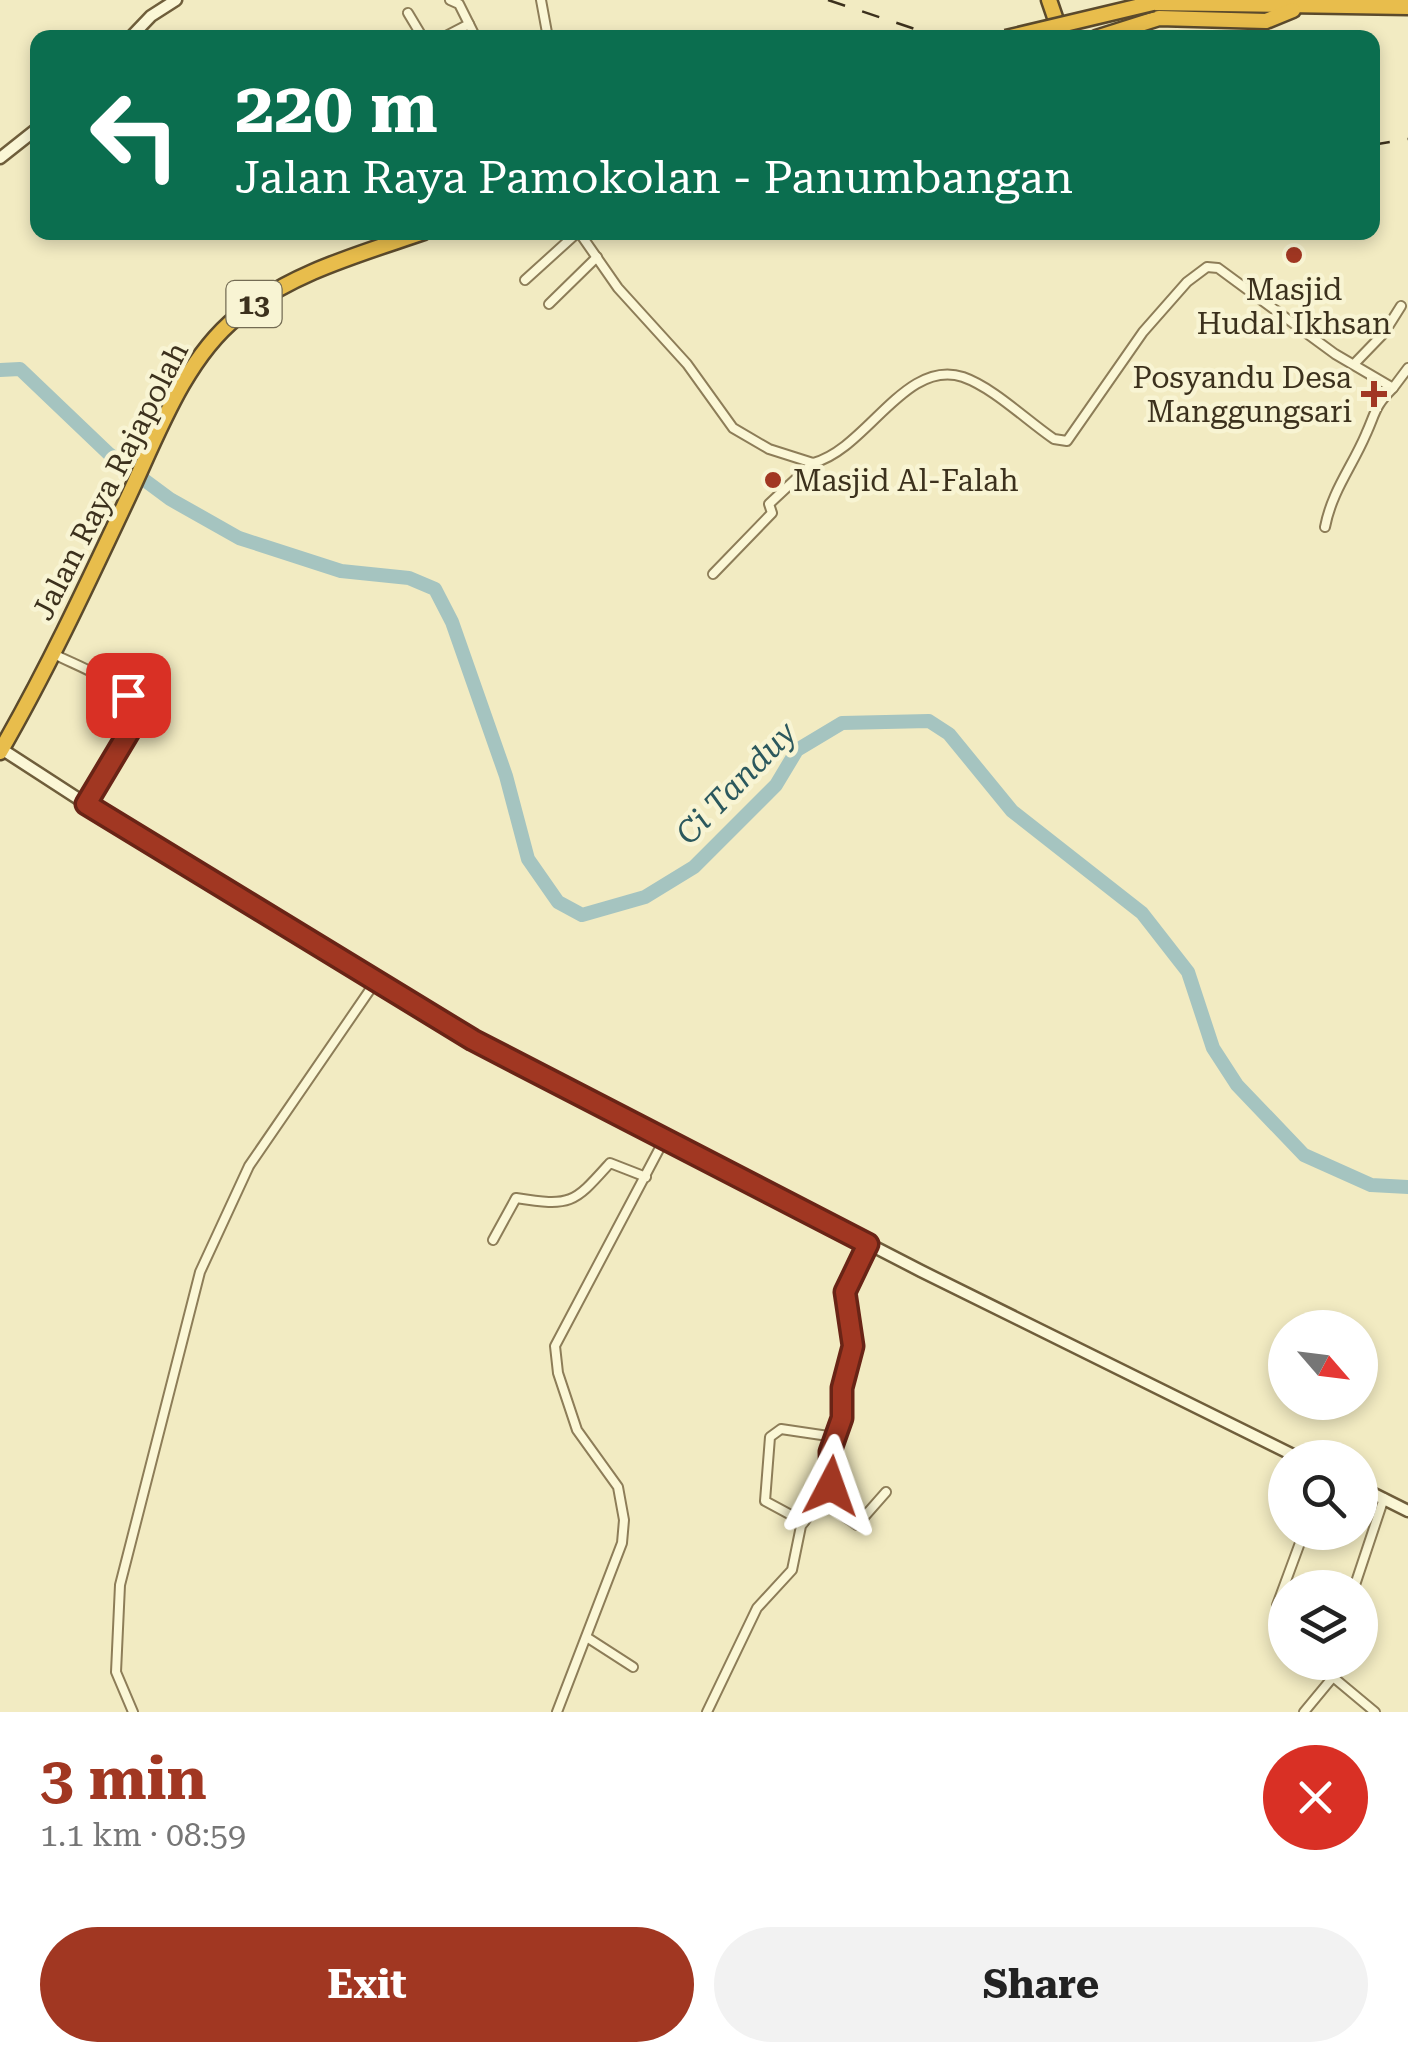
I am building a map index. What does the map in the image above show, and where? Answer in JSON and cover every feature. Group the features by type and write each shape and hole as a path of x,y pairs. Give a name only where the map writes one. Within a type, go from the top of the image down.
{"highway":[{"path":"1049,0 1061,30"},
{"path":"1264,0 1294,8"},
{"path":"1040,30 1154,3 1408,7"},
{"path":"1115,30 1159,18 1266,20 1294,8"},
{"name":"Jalan Raya Rajapolah","path":"0,750 54,654 148,453 216,336 235,318 315,270 380,240"}],"main road":[{"path":"138,30 176,0"},
{"path":"0,158 30,134"},
{"path":"0,750 473,1040 868,1244 1268,1443"},
{"path":"1378,1495 1408,1510"}],"street":[{"path":"541,0 547,30"},
{"path":"459,1 473,30"},
{"path":"408,13 418,30"},
{"path":"458,30 470,24"},
{"path":"525,280 569,240"},
{"path":"584,240 629,301 687,364 732,428 768,450 812,462"},
{"path":"549,304 597,257"},
{"path":"713,574 772,513 769,504 812,462 858,439 914,383 938,374 973,382 1054,439 1072,439 1144,332 1187,282 1208,267 1218,268 1336,354 1356,362 1393,388"},
{"path":"1356,362 1384,334 1401,306"},
{"path":"1324,527 1332,494 1367,432 1372,410 1404,379 1408,368"},
{"path":"54,654 128,695 137,710 135,722 86,804"},
{"path":"134,1712 116,1672 120,1584 200,1272 249,1166 376,981"},
{"path":"557,1712 622,1543 623,1505 614,1476 578,1430 558,1373 555,1346 664,1140"},
{"path":"493,1240 516,1198 545,1203 585,1193 610,1163 646,1177"},
{"path":"707,1712 757,1608 792,1570 804,1522 831,1486 830,1452 853,1346 845,1292 868,1244"},
{"path":"804,1522 766,1501 770,1438 781,1429 835,1437"},
{"path":"822,1501 858,1525 886,1492"},
{"path":"1360,1570 1384,1498"},
{"path":"588,1638 633,1667"},
{"path":"1304,1712 1331,1680"},
{"path":"1337,1680 1375,1712"}],"waterway":[{"name":"Ci Tanduy","path":"0,370 20,369 108,453 170,499 239,538 341,571 409,578 435,589 452,622 506,776 528,859 558,902 582,915 645,897 694,867 776,785 797,750 842,723 929,721 949,734 1012,811 1142,913 1188,972 1213,1048 1237,1085 1304,1155 1371,1185 1408,1187"}],"railway":[{"path":"828,0 918,30"},
{"path":"1380,144 1408,139"}],"place":[{"name":"Masjid Hudal Ikhsan","path":"1294,255"},
{"name":"Posyandu Desa Manggungsari","path":"1374,394"},
{"name":"Masjid Al-Falah","path":"773,480"}],"route":[{"path":"128,695 137,710 135,722 86,804 473,1040 868,1244 845,1292 853,1346 842,1388 842,1418 830,1452 831,1486"}]}
